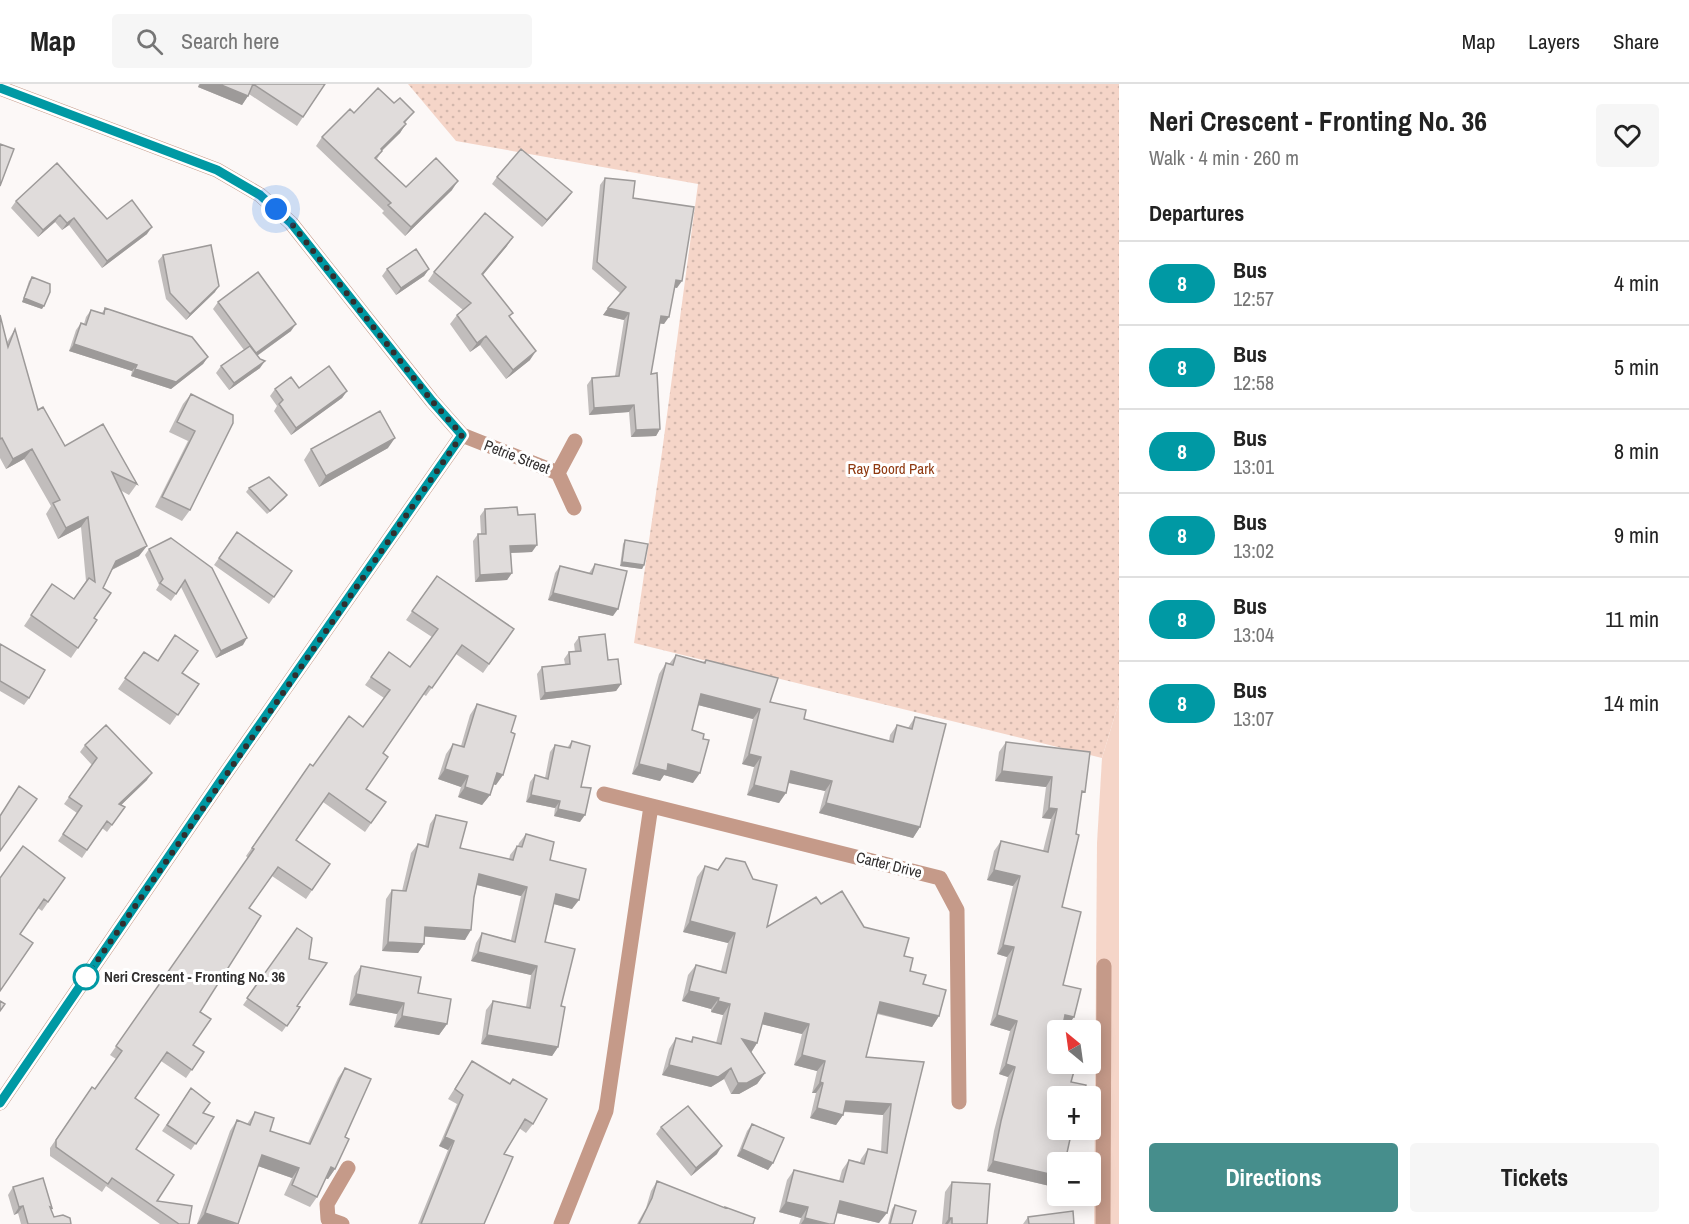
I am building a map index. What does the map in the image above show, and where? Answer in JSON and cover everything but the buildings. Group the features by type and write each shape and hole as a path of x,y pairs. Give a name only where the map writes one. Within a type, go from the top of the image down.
{"street":[{"name":"Petrie Street","path":"0,88 217,170 260,195 291,223 432,401 462,435 558,473 574,508"},
{"path":"0,1103 221,780 462,435"},
{"name":"Petrie Street","path":"558,473 575,441"},
{"name":"Carter Drive","path":"604,794 940,878 957,910 959,1102"},
{"path":"561,1224 606,1111 651,806"},
{"path":"1103,1224 1104,966"},
{"path":"342,1224 328,1219 327,1204 348,1168"}],"green space":[{"name":"Ray Boord Park","path":"408,84 1119,84 1119,702 1102,758 634,643 698,184 456,141"},
{"path":"1119,702 1119,1224 1094,1224 1094,1206 1101,1206 1101,1152 1095,1152 1095,1140 1101,1140 1101,1086 1095,1086 1095,1074 1101,1074 1101,1020 1096,1020 1097,843 1102,758"}],"bus line":[{"name":"8","path":"0,88 217,170 260,195 291,223 432,401 462,435 221,780 0,1103"}],"place":[{"name":"Neri Crescent - Fronting No. 36","path":"86,977"}],"route":[{"path":"86,977 462,435 432,401 291,223 276,209"}]}
